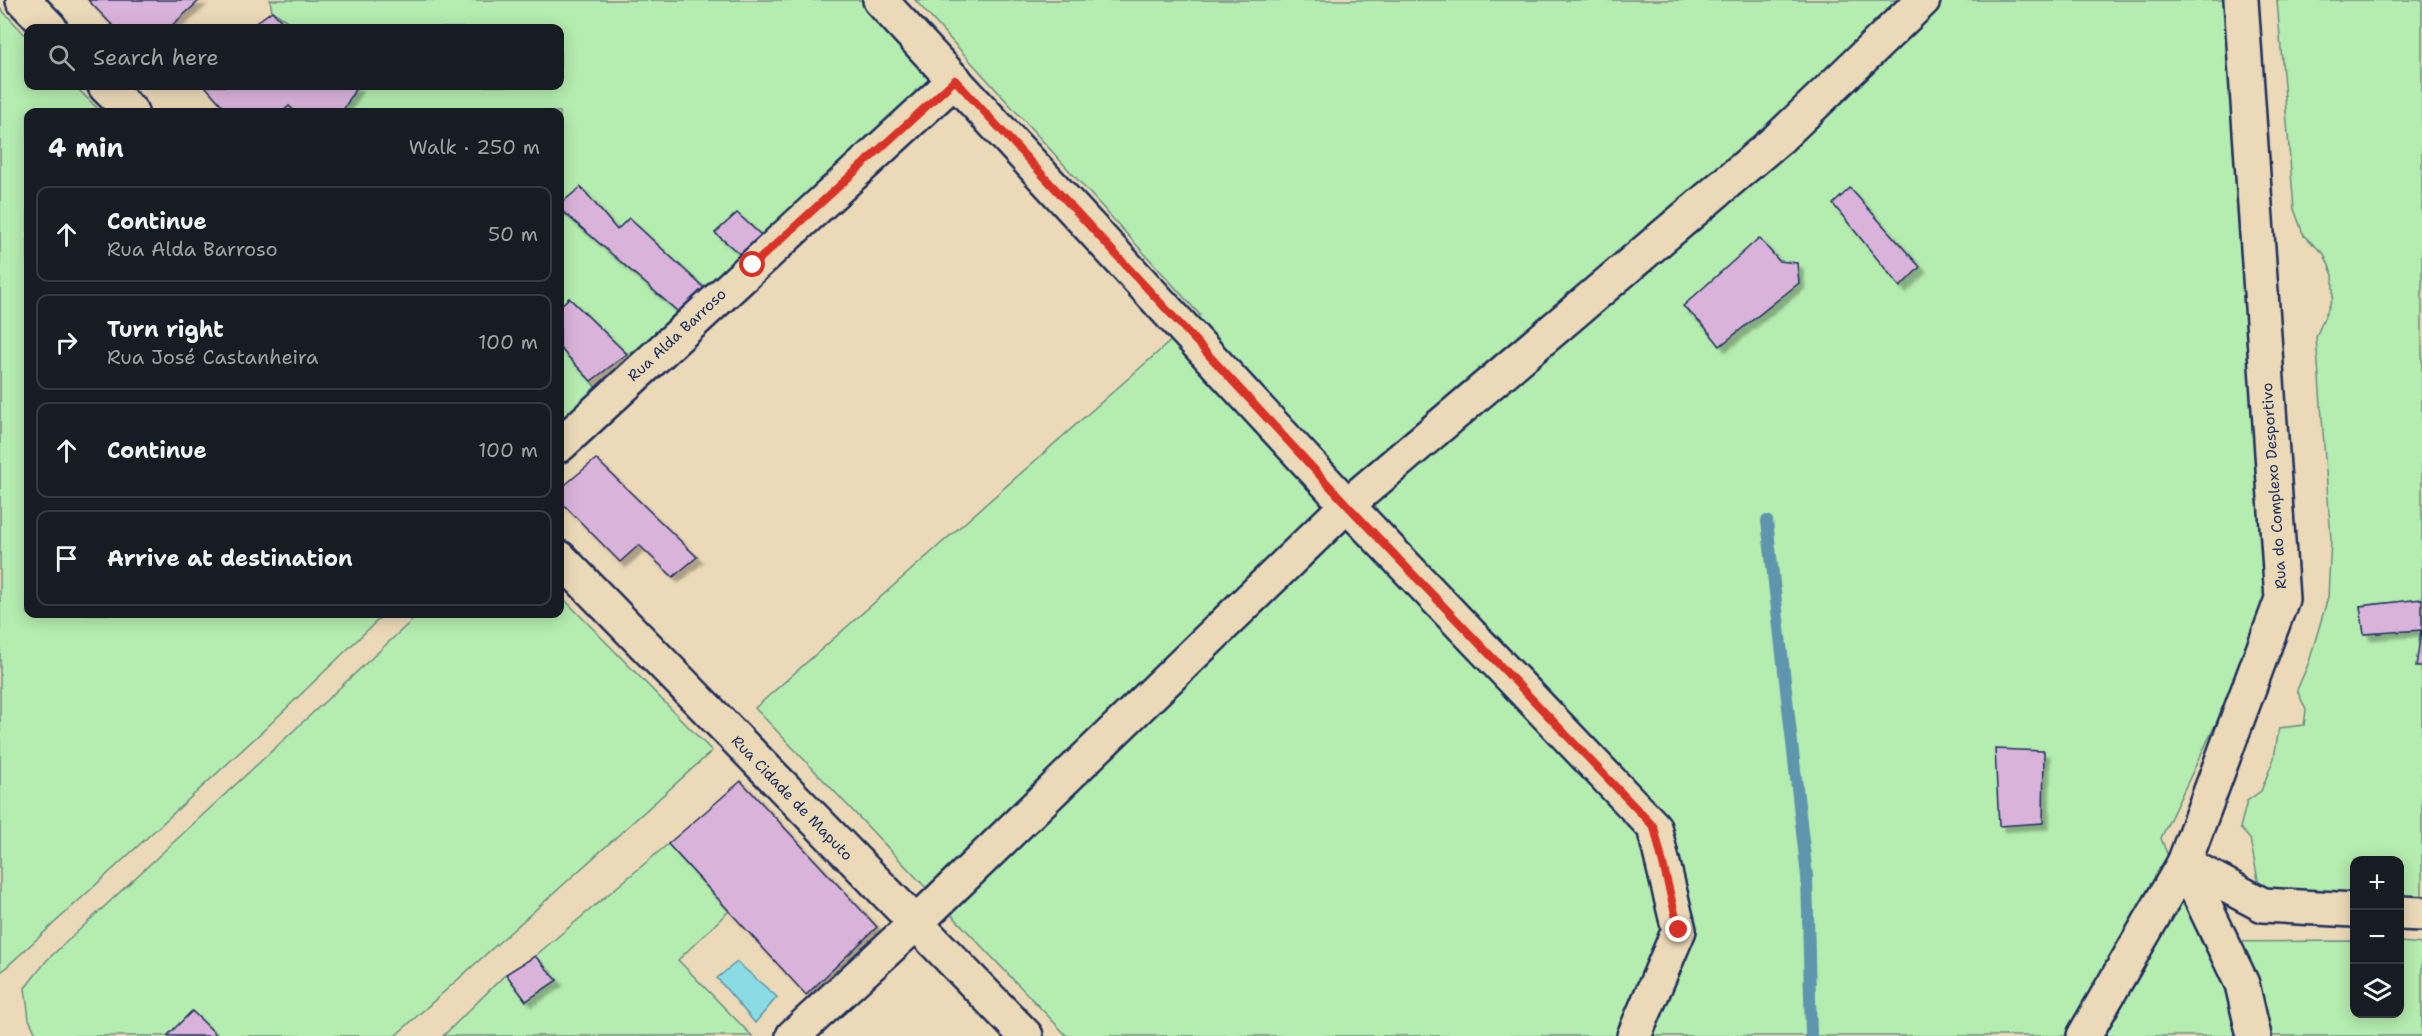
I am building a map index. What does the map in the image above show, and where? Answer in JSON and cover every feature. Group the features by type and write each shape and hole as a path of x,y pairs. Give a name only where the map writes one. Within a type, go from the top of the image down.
{"street":[{"path":"23,0 46,24"},
{"path":"880,0 1347,505 1654,827 1679,930 1634,1036"},
{"path":"793,1036 915,924 1347,505 1778,139 1923,0"},
{"name":"Rua do Complexo Desportivo","path":"2084,1036 2184,863 2282,599 2241,0"},
{"name":"Rua Alda Barroso","path":"564,441 955,80"},
{"path":"109,90 127,108"},
{"name":"Rua Cidade de Maputo","path":"564,562 1026,1036"},
{"path":"2184,863 2263,904 2350,910"},
{"path":"2184,863 2242,984 2254,1036"},
{"path":"2404,913 2422,914"}],"green space":[{"path":"270,0 880,0 955,80 773,246 737,213 715,233 753,265 716,299 629,218 617,230 581,187 564,201 564,108 344,108 355,90 564,90 564,24 292,24 272,11"},
{"path":"915,0 2241,0 2282,599 2240,673 2161,838 2201,942 2350,941 2350,1018 2404,1018 2404,942 2422,944 2422,1036 1067,1036 755,708 1200,315"},
{"path":"2277,0 2422,0 2422,599 2360,606 2364,634 2421,630 2417,666 2422,667 2422,914 2404,913 2404,856 2350,856 2350,910 2263,905 2250,839 2240,828 2247,801 2261,791 2274,758 2279,728 2304,725 2306,710 2297,690 2309,662 2328,597 2331,539 2316,337 2333,297 2333,275 2324,254 2304,236 2294,209"},
{"path":"0,8 24,34 24,90 79,90 97,108 24,108 24,618 380,618 265,729 0,973"},
{"path":"564,212 691,323 627,354 569,298 564,302"},
{"path":"564,352 591,381 606,401 564,432"},
{"path":"564,599 712,751 395,1036 218,1036 192,1011 168,1036 37,1036 29,1019 25,988 47,960 415,618 564,618"},
{"path":"668,844 729,911 678,960 752,1036 443,1036 506,974 526,1001 557,980 535,956"}],"water":[{"path":"737,962 777,997 755,1023 717,978"}],"building":[{"path":"88,0 200,0 173,24 111,24"},
{"path":"272,11 284,24 254,24"},
{"path":"209,90 355,90 344,108 291,108 289,106 287,108 224,108"},
{"path":"581,187 617,230 629,218 716,299 691,323 564,212 564,201"},
{"path":"1850,188 1920,267 1900,287 1833,204"},
{"path":"737,213 773,246 753,265 715,233"},
{"path":"1759,238 1779,261 1797,263 1799,283 1720,346 1704,326 1683,306"},
{"path":"569,298 627,354 591,381 564,352 564,302"},
{"path":"596,459 697,557 673,577 639,545 620,562 564,505 564,486"},
{"path":"2422,599 2422,667 2416,667 2421,630 2364,634 2360,606"},
{"path":"1995,749 2044,751 2043,823 1999,826"},
{"path":"741,781 877,927 806,995 668,844"},
{"path":"535,956 557,980 526,1001 506,974"},
{"path":"192,1011 218,1036 167,1036"}],"waterway":[{"path":"1767,521 1807,876 1811,1036"}],"route":[{"path":"753,265 955,80 1347,505 1654,827 1679,930"}]}
